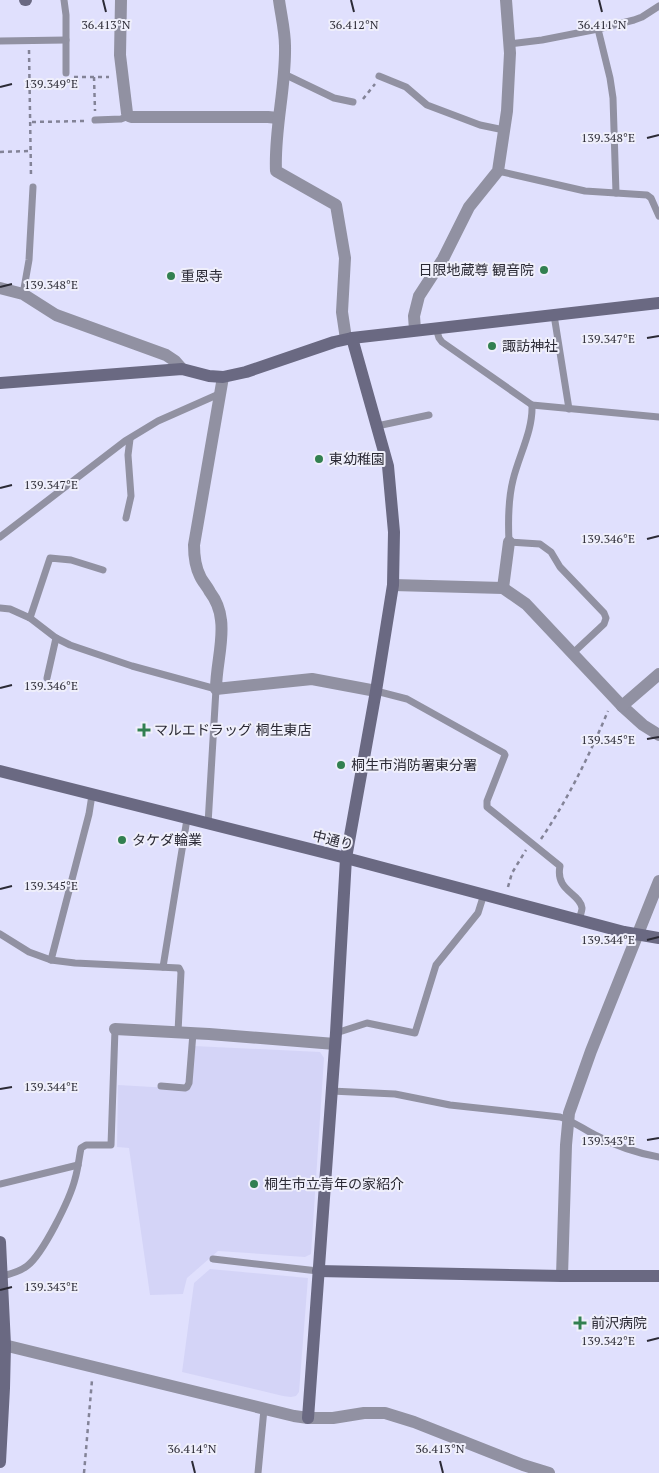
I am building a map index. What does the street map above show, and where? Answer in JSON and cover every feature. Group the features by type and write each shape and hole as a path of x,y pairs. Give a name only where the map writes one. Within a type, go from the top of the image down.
{"street":[{"path":"121,0 120,49 129,116 132,118 278,118"},
{"path":"278,0 284,30 285,47 284,74 278,118 276,170 336,204 345,258 342,312 388,466 394,532 394,585 346,858 336,1038 308,1418"},
{"path":"415,330 414,316 419,296 443,259 469,207 498,171 507,110 509,44 506,0"},
{"path":"0,288 24,294 56,315 166,355 176,361 182,369"},
{"path":"0,383 182,369 209,376 223,377 246,372 349,338 659,303"},
{"path":"223,377 194,546 195,560 200,576 212,594 221,620 222,636 216,689 312,679 376,691"},
{"path":"503,588 509,542"},
{"path":"394,585 503,588 526,604 619,703 643,725 659,736"},
{"path":"619,703 659,674"},
{"name":"中通り","path":"0,771 346,858 580,920 659,938"},
{"path":"562,1276 567,1120 591,1051 659,881"},
{"path":"114,1029 336,1038"},
{"path":"0,1242 3,1344 0,1462"},
{"path":"318,1271 659,1276"},
{"path":"3,1344 294,1416 333,1418 364,1413 385,1413 414,1422 523,1469 549,1473"}],"lane":[{"path":"64,0 66,73"},
{"path":"509,44 519,44 598,29 634,20 659,6"},
{"path":"598,29 614,98 616,193"},
{"path":"0,41 66,40"},
{"path":"284,74 334,98 352,102"},
{"path":"379,76 406,87 428,105 480,125 504,130"},
{"path":"95,120 121,119 129,116"},
{"path":"498,171 585,191 647,195 651,198 659,216"},
{"path":"24,294 29,260 32,187"},
{"path":"554,315 569,409"},
{"path":"436,328 442,342 532,405 659,417"},
{"path":"0,537 130,439 158,421 219,394"},
{"path":"532,405 531,423 513,479 508,516 509,542 540,544 551,552 560,567 604,613 606,618 604,624 573,652"},
{"path":"377,426 429,415"},
{"path":"126,518 131,496 128,455 130,439"},
{"path":"30,618 50,558 71,560 103,570"},
{"path":"0,608 10,609 30,618 56,638 70,645 132,666 216,689 208,824"},
{"path":"47,678 56,638"},
{"path":"376,691 407,699 504,753 505,755 486,804 487,807 560,866 559,875 563,885 579,901 582,907 580,920"},
{"path":"51,960 89,814 92,795"},
{"path":"163,967 187,819"},
{"path":"336,1038 367,1023 415,1033 436,966 478,912 484,894"},
{"path":"0,934 29,952 51,960 85,964 179,968 181,972 178,1032"},
{"path":"2,1276 16,1272 28,1265 38,1254 50,1235 75,1180 81,1148 86,1145 110,1145 114,1029"},
{"path":"161,1086 187,1087 189,1083 192,1033"},
{"path":"331,1091 395,1094 450,1105 560,1117 621,1148 631,1152 659,1157"},
{"path":"0,1184 78,1165"},
{"path":"213,1259 318,1271"},
{"path":"258,1473 264,1409"}],"path":[{"path":"29,41 31,122 29,125 32,187"},
{"path":"66,73 66,76 123,76"},
{"path":"352,102 363,99 374,86 379,76"},
{"path":"31,122 95,120 94,77"},
{"path":"0,152 30,151"},
{"path":"504,900 512,873 533,844 541,839 560,811 601,731 609,710 619,703"},
{"path":"84,1473 94,1366"}],"shaded area":[{"path":"194,1046 320,1052 324,1058 311,1254 305,1257 218,1251 187,1278 183,1294 150,1295 129,1148 117,1147 118,1085 187,1089 191,1086"},
{"path":"210,1269 308,1278 299,1392 296,1396 283,1396 182,1372 194,1283"}],"place":[{"name":"日限地蔵尊 観音院","path":"544,270"},
{"name":"重恩寺","path":"171,276"},
{"name":"諏訪神社","path":"492,346"},
{"name":"東幼稚園","path":"319,459"},
{"name":"マルエドラッグ 桐生東店","path":"144,730"},
{"name":"桐生市消防署東分署","path":"341,765"},
{"name":"タケダ輪業","path":"122,840"},
{"name":"桐生市立青年の家紹介","path":"254,1184"},
{"name":"前沢病院","path":"580,1323"}]}
